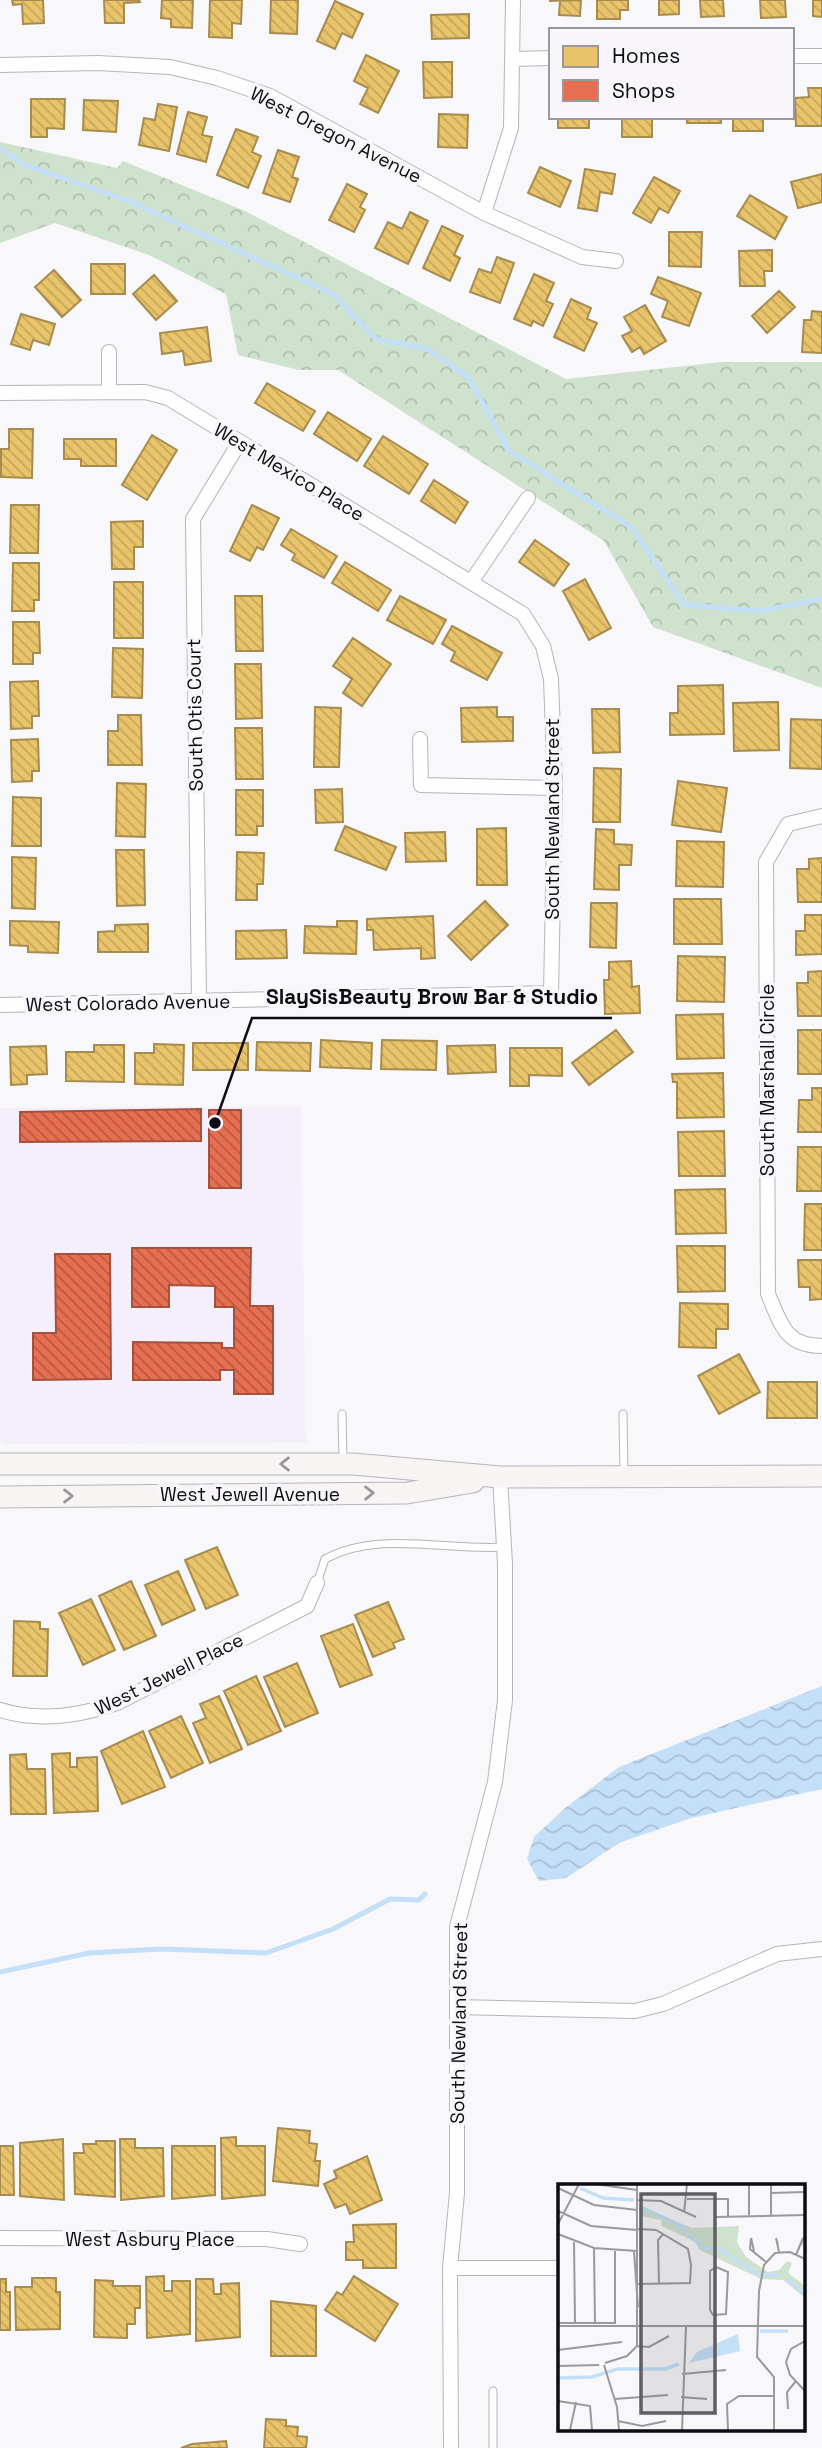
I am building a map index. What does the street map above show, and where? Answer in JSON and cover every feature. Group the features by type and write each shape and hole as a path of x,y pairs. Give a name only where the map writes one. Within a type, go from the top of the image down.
{"main road":[{"name":"West Jewell Avenue","path":"0,1464 343,1464 500,1477 822,1476"},
{"name":"West Jewell Avenue","path":"0,1497 407,1493 500,1477"}],"street":[{"path":"484,213 511,128 513,0"},
{"path":"794,56 822,56"},
{"path":"513,59 549,58"},
{"name":"West Oregon Avenue","path":"0,65 99,63 170,68 217,78 270,96 484,213 582,257 616,261"},
{"path":"109,352 109,392"},
{"name":"West Mexico Place","path":"0,393 145,392 168,398 523,614 543,646"},
{"name":"South Otis Court","path":"199,1002 193,519 239,443"},
{"path":"471,582 528,498"},
{"name":"South Newland Street","path":"543,646 551,679 555,788 551,993"},
{"path":"420,739 421,785 555,788"},
{"name":"South Marshall Circle","path":"822,816 788,824 766,862 768,1294 784,1332 804,1346 822,1346"},
{"name":"West Colorado Avenue","path":"0,1005 551,993"},
{"name":"South Newland Street","path":"451,2448 450,2268 457,2193 457,1927 495,1782 505,1700 504,1547 500,1477"},
{"name":"West Jewell Place","path":"0,1710 13,1714 56,1717 89,1713 117,1703 307,1606 317,1583"},
{"path":"457,2007 635,2011 663,2004 777,1954 822,1949"},
{"name":"West Asbury Place","path":"0,2238 267,2239 300,2244"},
{"path":"450,2268 558,2268"}],"lane":[{"path":"342,1414 343,1464"},
{"path":"623,1414 624,1477"},
{"path":"317,1583 325,1559 343,1549 394,1544 472,1549 504,1547"},
{"path":"493,2391 493,2448"}],"shaded area":[{"path":"301,1106 306,1443 4,1444 0,1441 0,1108"}],"green space":[{"path":"0,142 117,168 123,161 245,211 566,379 722,362 822,362 822,688 653,627 604,541 338,370 299,370 238,355 226,294 149,255 55,223 0,243"}],"water":[{"path":"822,1686 822,1789 691,1818 619,1843 566,1878 539,1881 527,1859 534,1837 565,1808 619,1767"}],"building: Homes":[{"path":"12,0 43,0 44,23 23,24 22,4 13,5"},
{"path":"104,0 140,2 124,3 124,23 105,23"},
{"path":"162,0 193,0 192,28 171,27 171,19 161,18"},
{"path":"210,0 242,0 241,24 232,23 232,38 209,37"},
{"path":"271,0 298,0 297,34 270,33"},
{"path":"581,0 580,16 559,15 560,1 549,1"},
{"path":"597,0 628,0 628,10 620,10 620,19 597,19"},
{"path":"659,0 679,0 679,14 659,15"},
{"path":"700,0 723,0 724,16 701,17"},
{"path":"760,0 785,0 786,17 761,18"},
{"path":"813,0 822,0 822,17 813,16"},
{"path":"335,1 363,14 352,38 342,33 335,49 317,41"},
{"path":"469,14 469,38 432,39 431,15"},
{"path":"366,55 399,71 378,113 360,104 368,88 354,81"},
{"path":"423,62 452,62 452,97 424,98"},
{"path":"808,88 822,88 822,126 796,126 795,98 809,97"},
{"path":"31,99 65,99 64,129 47,128 47,137 31,137"},
{"path":"84,100 118,101 116,132 83,130"},
{"path":"158,104 177,107 169,151 139,145 144,118 155,120"},
{"path":"188,112 207,117 202,135 212,137 206,162 177,154"},
{"path":"439,114 468,115 467,148 438,147"},
{"path":"558,119 589,119 589,128 558,128"},
{"path":"622,119 652,119 652,137 622,137"},
{"path":"687,119 721,119 721,123 687,123"},
{"path":"733,119 763,119 763,131 733,131"},
{"path":"236,129 258,137 252,152 261,156 248,188 217,175"},
{"path":"278,150 299,157 292,177 298,179 290,202 263,193"},
{"path":"540,167 571,181 560,207 528,193"},
{"path":"585,169 615,174 612,194 600,192 597,211 578,208"},
{"path":"822,174 822,202 798,208 791,182"},
{"path":"654,177 680,191 668,213 659,208 651,223 633,213"},
{"path":"347,184 367,194 360,207 365,210 354,232 329,220"},
{"path":"750,195 787,217 775,239 737,216"},
{"path":"410,212 428,221 408,264 375,248 388,222 402,229"},
{"path":"442,226 463,236 454,255 460,258 450,281 423,268"},
{"path":"669,232 702,232 701,267 669,266"},
{"path":"772,250 772,271 764,271 765,286 740,286 739,251"},
{"path":"497,257 514,263 500,303 470,292 479,269 491,273"},
{"path":"91,264 125,264 125,294 91,294"},
{"path":"54,270 81,300 62,317 35,287"},
{"path":"534,274 554,283 546,301 553,304 543,326 533,321 531,326 514,319"},
{"path":"154,275 177,301 156,320 133,294"},
{"path":"658,277 701,293 689,326 662,317 668,301 651,294"},
{"path":"779,291 795,307 767,333 752,316"},
{"path":"571,299 591,308 587,319 597,323 584,351 554,337"},
{"path":"645,305 666,341 644,354 640,347 632,352 622,336 632,331 624,317"},
{"path":"812,311 822,312 822,353 802,352 804,320 811,320"},
{"path":"21,314 55,324 49,345 33,340 30,350 11,344"},
{"path":"207,327 211,361 185,365 183,351 162,354 160,333"},
{"path":"267,383 315,411 303,431 255,403"},
{"path":"328,412 371,439 357,461 314,434"},
{"path":"9,429 33,429 32,478 1,477 1,449 9,449"},
{"path":"152,435 177,450 147,500 122,485"},
{"path":"383,436 428,464 409,494 364,466"},
{"path":"64,439 116,439 116,466 81,466 81,459 64,459"},
{"path":"434,480 468,502 455,523 421,501"},
{"path":"11,505 39,505 38,553 10,553"},
{"path":"252,505 279,518 263,550 257,547 250,561 230,551"},
{"path":"143,521 143,547 134,547 134,569 112,569 111,522"},
{"path":"291,529 337,556 324,578 292,560 295,554 281,545"},
{"path":"535,540 569,564 554,586 519,562"},
{"path":"345,562 391,590 378,611 332,583"},
{"path":"13,563 39,563 39,600 34,600 34,611 12,611"},
{"path":"585,579 611,628 589,640 563,591"},
{"path":"114,582 143,582 143,638 114,638"},
{"path":"235,596 262,596 263,651 236,651"},
{"path":"400,596 446,620 433,644 387,620"},
{"path":"13,622 39,622 40,653 33,653 33,664 13,664"},
{"path":"452,626 502,653 487,680 451,661 455,652 442,644"},
{"path":"353,638 391,664 362,706 343,693 352,679 333,666"},
{"path":"113,648 143,649 142,698 112,697"},
{"path":"235,664 261,664 262,718 236,719"},
{"path":"38,681 39,716 32,716 32,728 11,729 10,682"},
{"path":"723,685 724,734 670,735 670,713 678,713 678,686"},
{"path":"778,702 779,750 734,751 733,703"},
{"path":"315,707 341,708 339,767 314,767"},
{"path":"497,707 497,717 513,717 513,741 462,742 461,708"},
{"path":"592,709 619,709 620,752 593,753"},
{"path":"118,715 141,715 142,765 108,765 108,731 118,731"},
{"path":"791,719 822,720 822,769 790,768"},
{"path":"235,728 262,728 263,779 236,779"},
{"path":"38,739 39,771 32,771 32,781 12,782 11,740"},
{"path":"594,768 621,769 620,822 593,822"},
{"path":"678,781 727,788 721,832 672,825"},
{"path":"117,783 146,784 145,837 116,836"},
{"path":"342,789 343,822 316,823 315,790"},
{"path":"236,790 263,790 263,826 257,826 257,835 236,835"},
{"path":"13,797 41,798 41,846 12,846"},
{"path":"345,826 396,847 386,870 335,850"},
{"path":"506,828 507,885 477,885 477,829"},
{"path":"596,829 614,830 614,844 632,845 631,865 619,865 619,890 594,889"},
{"path":"445,832 446,861 406,862 405,833"},
{"path":"677,841 724,842 723,887 676,886"},
{"path":"116,850 144,850 145,905 117,906"},
{"path":"237,852 264,853 263,884 257,884 257,900 236,900"},
{"path":"12,857 36,858 35,909 12,908"},
{"path":"822,858 822,902 798,902 797,869 809,869 809,859"},
{"path":"674,899 721,899 722,944 674,944"},
{"path":"485,901 508,925 471,960 448,936"},
{"path":"591,903 617,903 616,948 590,947"},
{"path":"805,915 822,915 822,954 796,955 796,931 805,931"},
{"path":"433,916 435,958 421,959 421,948 374,950 373,930 367,930 367,919"},
{"path":"10,921 59,922 58,953 28,952 28,946 10,945"},
{"path":"337,921 357,921 356,954 304,953 305,926 337,927"},
{"path":"148,924 148,952 98,952 98,932 115,931 115,925"},
{"path":"286,930 287,958 236,959 236,931"},
{"path":"678,956 725,957 724,1002 677,1001"},
{"path":"631,961 632,987 639,986 640,1013 605,1014 604,980 609,980 609,962"},
{"path":"822,971 822,1016 798,1016 797,983 808,983 808,972"},
{"path":"723,1014 724,1058 677,1059 676,1015"},
{"path":"616,1030 633,1052 589,1085 572,1063"},
{"path":"798,1030 822,1030 822,1074 798,1074"},
{"path":"321,1040 372,1043 371,1069 320,1067"},
{"path":"382,1040 437,1041 436,1070 381,1069"},
{"path":"257,1042 311,1043 310,1071 256,1070"},
{"path":"193,1043 248,1043 248,1070 193,1070"},
{"path":"154,1044 184,1045 183,1085 135,1084 135,1053 154,1053"},
{"path":"94,1045 124,1045 124,1082 66,1081 66,1052 94,1052"},
{"path":"495,1045 496,1072 448,1074 447,1046"},
{"path":"46,1046 47,1074 27,1075 27,1084 11,1085 10,1047"},
{"path":"510,1048 562,1048 562,1076 529,1075 529,1086 510,1086"},
{"path":"723,1073 724,1117 677,1118 677,1082 673,1082 672,1074"},
{"path":"812,1088 822,1088 822,1132 798,1132 799,1100 812,1100"},
{"path":"724,1131 725,1176 679,1176 678,1132"},
{"path":"798,1147 822,1147 822,1191 797,1191"},
{"path":"725,1189 726,1233 676,1234 675,1190"},
{"path":"805,1204 822,1204 822,1250 804,1250"},
{"path":"677,1246 725,1246 725,1291 678,1292"},
{"path":"798,1260 822,1260 822,1299 810,1300 810,1287 799,1287"},
{"path":"680,1303 728,1304 728,1329 716,1329 716,1348 679,1347"},
{"path":"739,1354 760,1392 719,1414 698,1376"},
{"path":"768,1382 817,1382 817,1418 767,1418"},
{"path":"217,1547 238,1595 206,1609 185,1560"},
{"path":"178,1571 195,1610 162,1625 145,1585"},
{"path":"131,1581 156,1636 124,1650 99,1596"},
{"path":"91,1599 115,1650 83,1665 59,1613"},
{"path":"388,1602 404,1639 393,1643 395,1648 373,1657 355,1615"},
{"path":"14,1621 40,1622 40,1629 48,1629 47,1676 13,1676"},
{"path":"353,1624 372,1675 340,1687 321,1636"},
{"path":"297,1663 318,1713 285,1727 264,1677"},
{"path":"256,1676 281,1731 248,1745 224,1691"},
{"path":"219,1696 242,1749 210,1763 193,1723 206,1718 200,1704"},
{"path":"181,1716 203,1763 171,1778 149,1731"},
{"path":"143,1731 165,1787 122,1804 101,1751"},
{"path":"70,1753 70,1767 77,1767 77,1758 97,1757 98,1811 54,1813 52,1754"},
{"path":"26,1754 27,1769 45,1769 46,1814 11,1814 10,1755"},
{"path":"278,2128 310,2131 309,2143 317,2144 315,2161 320,2161 318,2186 273,2181"},
{"path":"236,2137 236,2146 265,2146 265,2195 222,2199 221,2138"},
{"path":"63,2139 64,2200 20,2196 20,2143"},
{"path":"120,2139 135,2139 135,2148 163,2148 164,2196 121,2200"},
{"path":"96,2141 115,2141 115,2197 75,2194 74,2153 84,2153 83,2144 96,2144"},
{"path":"0,2146 13,2146 14,2195 0,2195"},
{"path":"172,2146 215,2146 215,2195 172,2199"},
{"path":"367,2156 382,2200 350,2214 346,2204 335,2208 324,2184 337,2178 334,2171"},
{"path":"396,2224 396,2268 363,2268 363,2260 346,2260 346,2242 354,2242 353,2225"},
{"path":"164,2276 164,2291 172,2291 172,2281 190,2281 190,2334 147,2338 146,2277"},
{"path":"354,2276 398,2304 375,2341 325,2310 337,2292 342,2295"},
{"path":"32,2278 56,2278 56,2292 60,2292 60,2329 16,2330 15,2287 32,2287"},
{"path":"0,2279 6,2279 6,2292 10,2292 10,2330 0,2330"},
{"path":"196,2279 213,2279 214,2294 221,2294 221,2284 239,2283 240,2337 196,2341"},
{"path":"95,2280 113,2281 113,2286 140,2286 140,2308 135,2308 135,2324 127,2324 127,2338 94,2337"},
{"path":"271,2301 316,2306 316,2356 271,2356"},
{"path":"266,2419 286,2420 286,2426 298,2427 297,2436 307,2437 306,2448 264,2448"},
{"path":"226,2441 227,2448 181,2448 192,2444"}],"building: Shops":[{"path":"201,1109 201,1141 20,1142 20,1112"},
{"path":"209,1110 241,1110 241,1188 209,1188"},
{"path":"132,1248 251,1248 250,1306 273,1306 273,1394 234,1394 234,1370 220,1370 220,1380 133,1380 133,1342 222,1343 222,1348 234,1348 234,1307 215,1307 215,1286 169,1285 169,1307 132,1307"},
{"path":"55,1254 110,1254 111,1379 33,1380 33,1333 56,1333"}],"waterway":[{"path":"0,149 25,165 131,202 333,294 376,339 427,349 469,378 509,451 631,527 685,605 760,611 822,599"},
{"path":"0,1972 89,1953 161,1949 266,1953 333,1929 390,1899 419,1900 425,1894"}],"place":[{"name":"SlaySisBeauty Brow Bar & Studio","path":"215,1123"}]}
